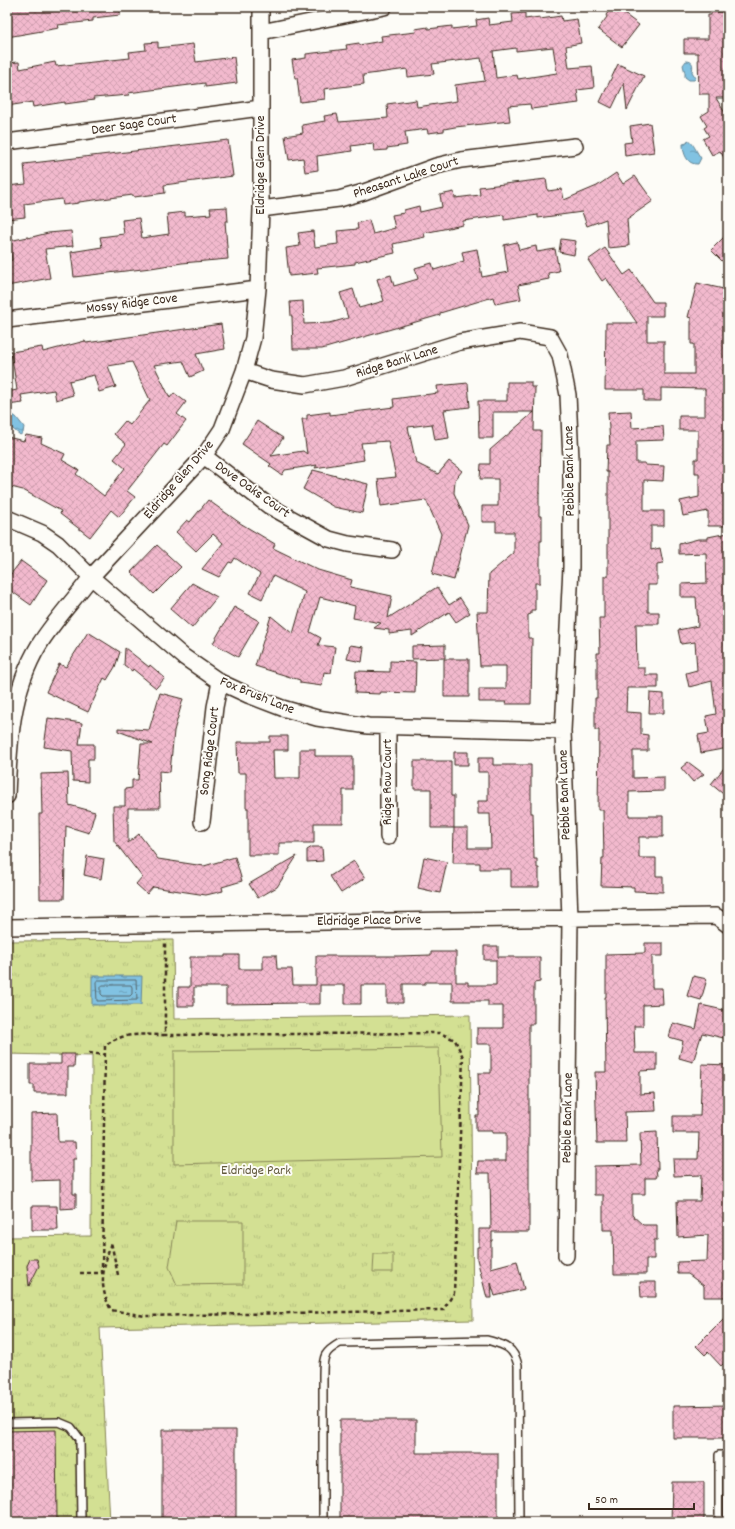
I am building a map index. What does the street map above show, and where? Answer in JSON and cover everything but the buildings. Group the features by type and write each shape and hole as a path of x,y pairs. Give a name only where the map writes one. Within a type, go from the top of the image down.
{"street":[{"name":"Eldridge Glen Drive","path":"7,796 11,728 21,684 39,645 55,622 91,577 204,456 222,429 244,371 253,338 258,289 261,209 261,7"},
{"path":"261,32 384,7"},
{"name":"Deer Sage Court","path":"7,142 260,108"},
{"name":"Pheasant Lake Court","path":"261,209 339,199 364,192 436,166 461,160 575,146"},
{"name":"Mossy Ridge Cove","path":"7,320 258,289"},
{"name":"Ridge Bank Lane","path":"244,371 271,380 304,385 344,378 460,342 520,332 550,337"},
{"name":"Pebble Bank Lane","path":"550,337 560,355 568,395 571,459 571,567 567,674 563,731 570,918 566,1256"},
{"name":"Dove Oaks Court","path":"204,456 269,506 329,539 348,544 392,550"},
{"name":"Fox Brush Lane","path":"7,518 42,533 58,544 91,577 184,657 220,682 248,695 282,708 317,718 338,722 388,727 563,731"},
{"name":"Song Ridge Court","path":"202,822 215,707 220,682"},
{"name":"Ridge Row Court","path":"388,727 388,837"},
{"name":"Eldridge Place Drive","path":"7,927 716,916 728,925"}],"lane":[{"path":"323,1522 322,1374 323,1362 329,1349 340,1343 486,1340 504,1345 515,1355 518,1365 519,1522"},
{"path":"7,1423 59,1422 71,1427 80,1439 81,1522"},
{"path":"719,1522 719,1455 728,1455"}],"path":[{"path":"165,940 165,1035"},
{"path":"440,1033 455,1040 463,1057 454,1293 443,1310 145,1316 111,1310 105,1298 102,1273 105,1046 111,1041 124,1035 165,1035 440,1033"},
{"path":"90,1053 105,1056"},
{"path":"102,1273 112,1242 118,1275"},
{"path":"80,1274 102,1273"}],"green space":[{"name":"Eldridge Park","path":"173,940 174,1019 470,1015 473,1320 100,1328 110,1522 7,1522 7,1237 91,1236 92,1056 7,1054 7,941"},
{"path":"439,1048 442,1157 174,1164 174,1051"},
{"path":"176,1221 243,1221 243,1284 177,1285 169,1267"},
{"path":"374,1254 393,1254 393,1272 373,1272"}],"water":[{"path":"686,61 692,63 692,72 696,78 694,80 689,80 685,77 683,65"},
{"path":"688,140 692,143 701,158 698,164 691,163 686,158 683,144 687,143"},
{"path":"11,414 16,417 24,427 23,433 20,435 7,424 7,417"},
{"path":"92,976 142,976 141,1005 92,1005"}]}
